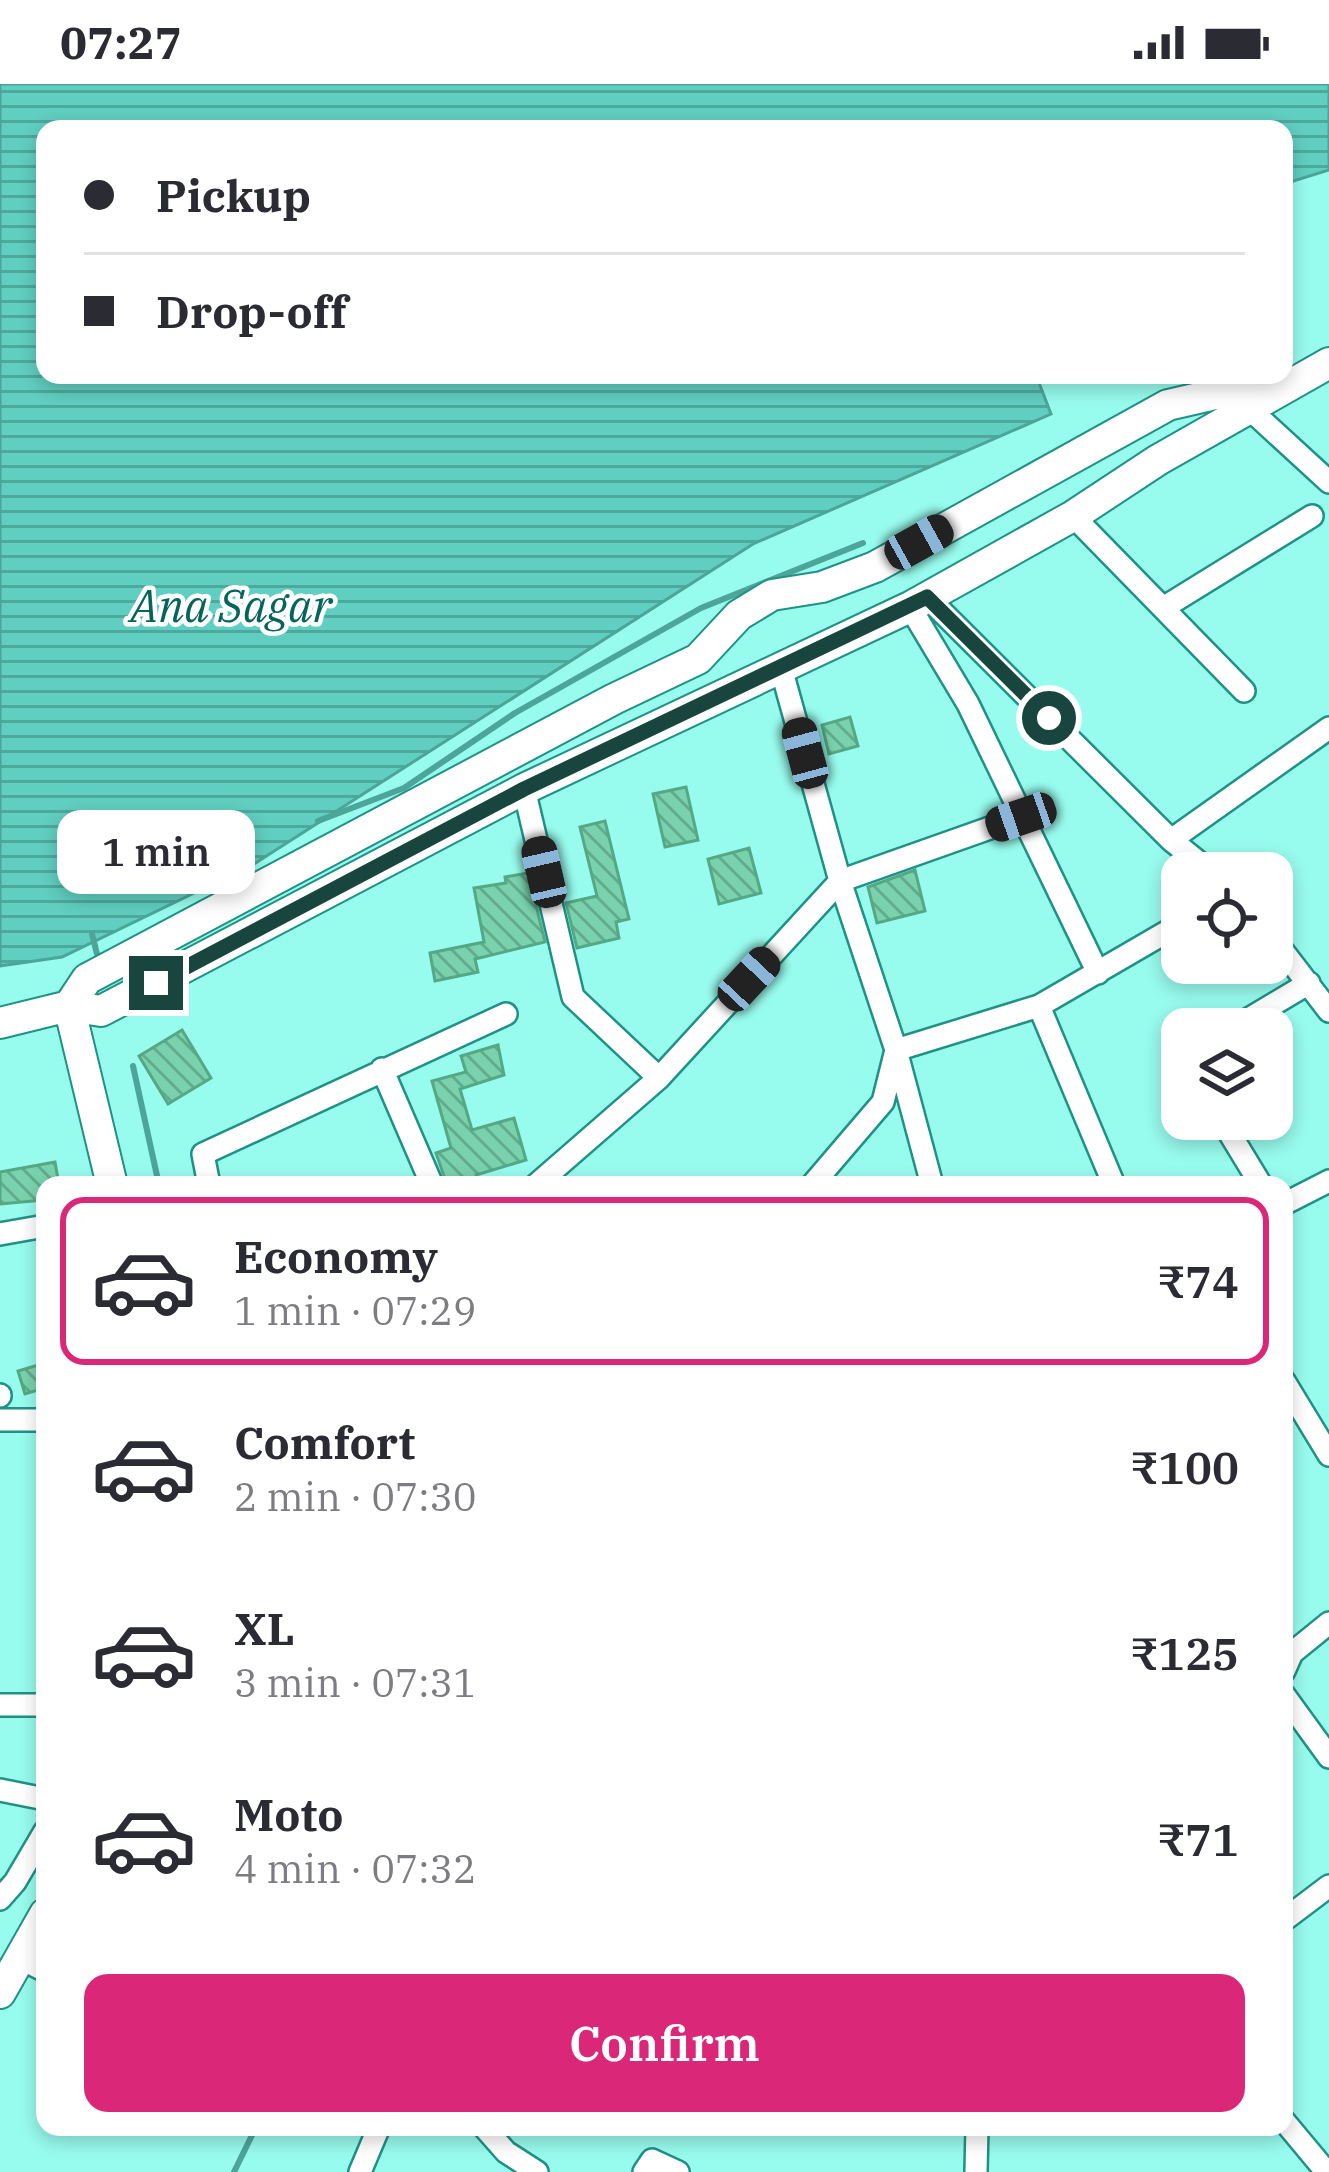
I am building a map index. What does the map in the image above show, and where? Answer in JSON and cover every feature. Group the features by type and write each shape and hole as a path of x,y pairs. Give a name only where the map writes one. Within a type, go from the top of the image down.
{"street":[{"path":"1293,360 1329,339"},
{"path":"1293,378 1329,363"},
{"path":"0,1024 69,1006 101,1010 524,789 930,595 1072,516 1158,460 1257,384"},
{"path":"110,1176 69,1006 87,979 698,659 739,615 772,595 822,587 875,567 1168,405 1240,399 1277,384"},
{"path":"1240,399 1329,482"},
{"path":"1072,516 1244,691"},
{"path":"1163,608 1312,516"},
{"path":"919,542 930,595 968,704 1098,974"},
{"path":"930,595 1186,852"},
{"path":"781,668 930,1176"},
{"path":"1171,840 1329,728"},
{"path":"524,789 573,997 659,1078"},
{"path":"546,1176 659,1078 840,880 1021,817"},
{"path":"896,1050 1039,1006 1161,936"},
{"path":"122,961 134,994"},
{"path":"1293,962 1329,1011"},
{"path":"1267,1008 1310,982"},
{"path":"1039,1006 1110,1176"},
{"path":"207,1176 203,1154 506,1014"},
{"path":"820,1176 884,1102 896,1050"},
{"path":"382,1070 428,1176"},
{"path":"1234,1140 1256,1176"},
{"path":"1293,1199 1329,1180"},
{"path":"0,1234 36,1228"},
{"path":"0,1395 4,1420 36,1420"},
{"path":"1293,1396 1329,1455"},
{"path":"1293,1650 1329,1623"},
{"path":"0,1705 36,1706"},
{"path":"1293,1707 1329,1757"},
{"path":"0,1790 36,1797"},
{"path":"0,1898 36,1846"},
{"path":"1293,1913 1329,1886"},
{"path":"0,1993 31,1964"},
{"path":"1293,2131 1326,2169"},
{"path":"360,2172 375,2136"},
{"path":"976,2172 977,2136"},
{"path":"647,2158 678,2172"},
{"path":"502,2162 537,2172"}],"water":[{"name":"Ana Sagar","path":"0,84 1329,84 1329,170 1293,181 1293,120 36,120 36,384 1039,384 1051,414 753,544 254,864 62,957 0,966"}],"building":[{"path":"850,717 858,746 829,754 822,725"},
{"path":"686,787 698,840 665,847 653,794"},
{"path":"605,821 629,919 616,922 619,938 577,948 566,903 597,896 580,827"},
{"path":"749,848 761,893 719,904 708,859"},
{"path":"915,870 925,911 877,923 868,887"},
{"path":"528,873 545,942 475,959 478,972 435,981 430,953 484,942 474,888 506,883 505,877"},
{"path":"182,1030 211,1078 168,1104 139,1056"},
{"path":"498,1045 504,1075 460,1089 472,1130 514,1118 526,1160 476,1176 444,1176 436,1153 451,1148 432,1081 466,1072 461,1056"},
{"path":"55,1162 57,1176 36,1176 36,1201 0,1204 0,1172"},
{"path":"36,1366 36,1391 25,1394 18,1371"}],"waterway":[{"path":"318,821 404,788 515,713 701,608 863,543"},
{"path":"92,934 97,954"},
{"path":"133,1066 157,1176"},
{"path":"234,2172 252,2136"}],"route":[{"path":"156,983 524,789 927,597 1049,718"}]}
